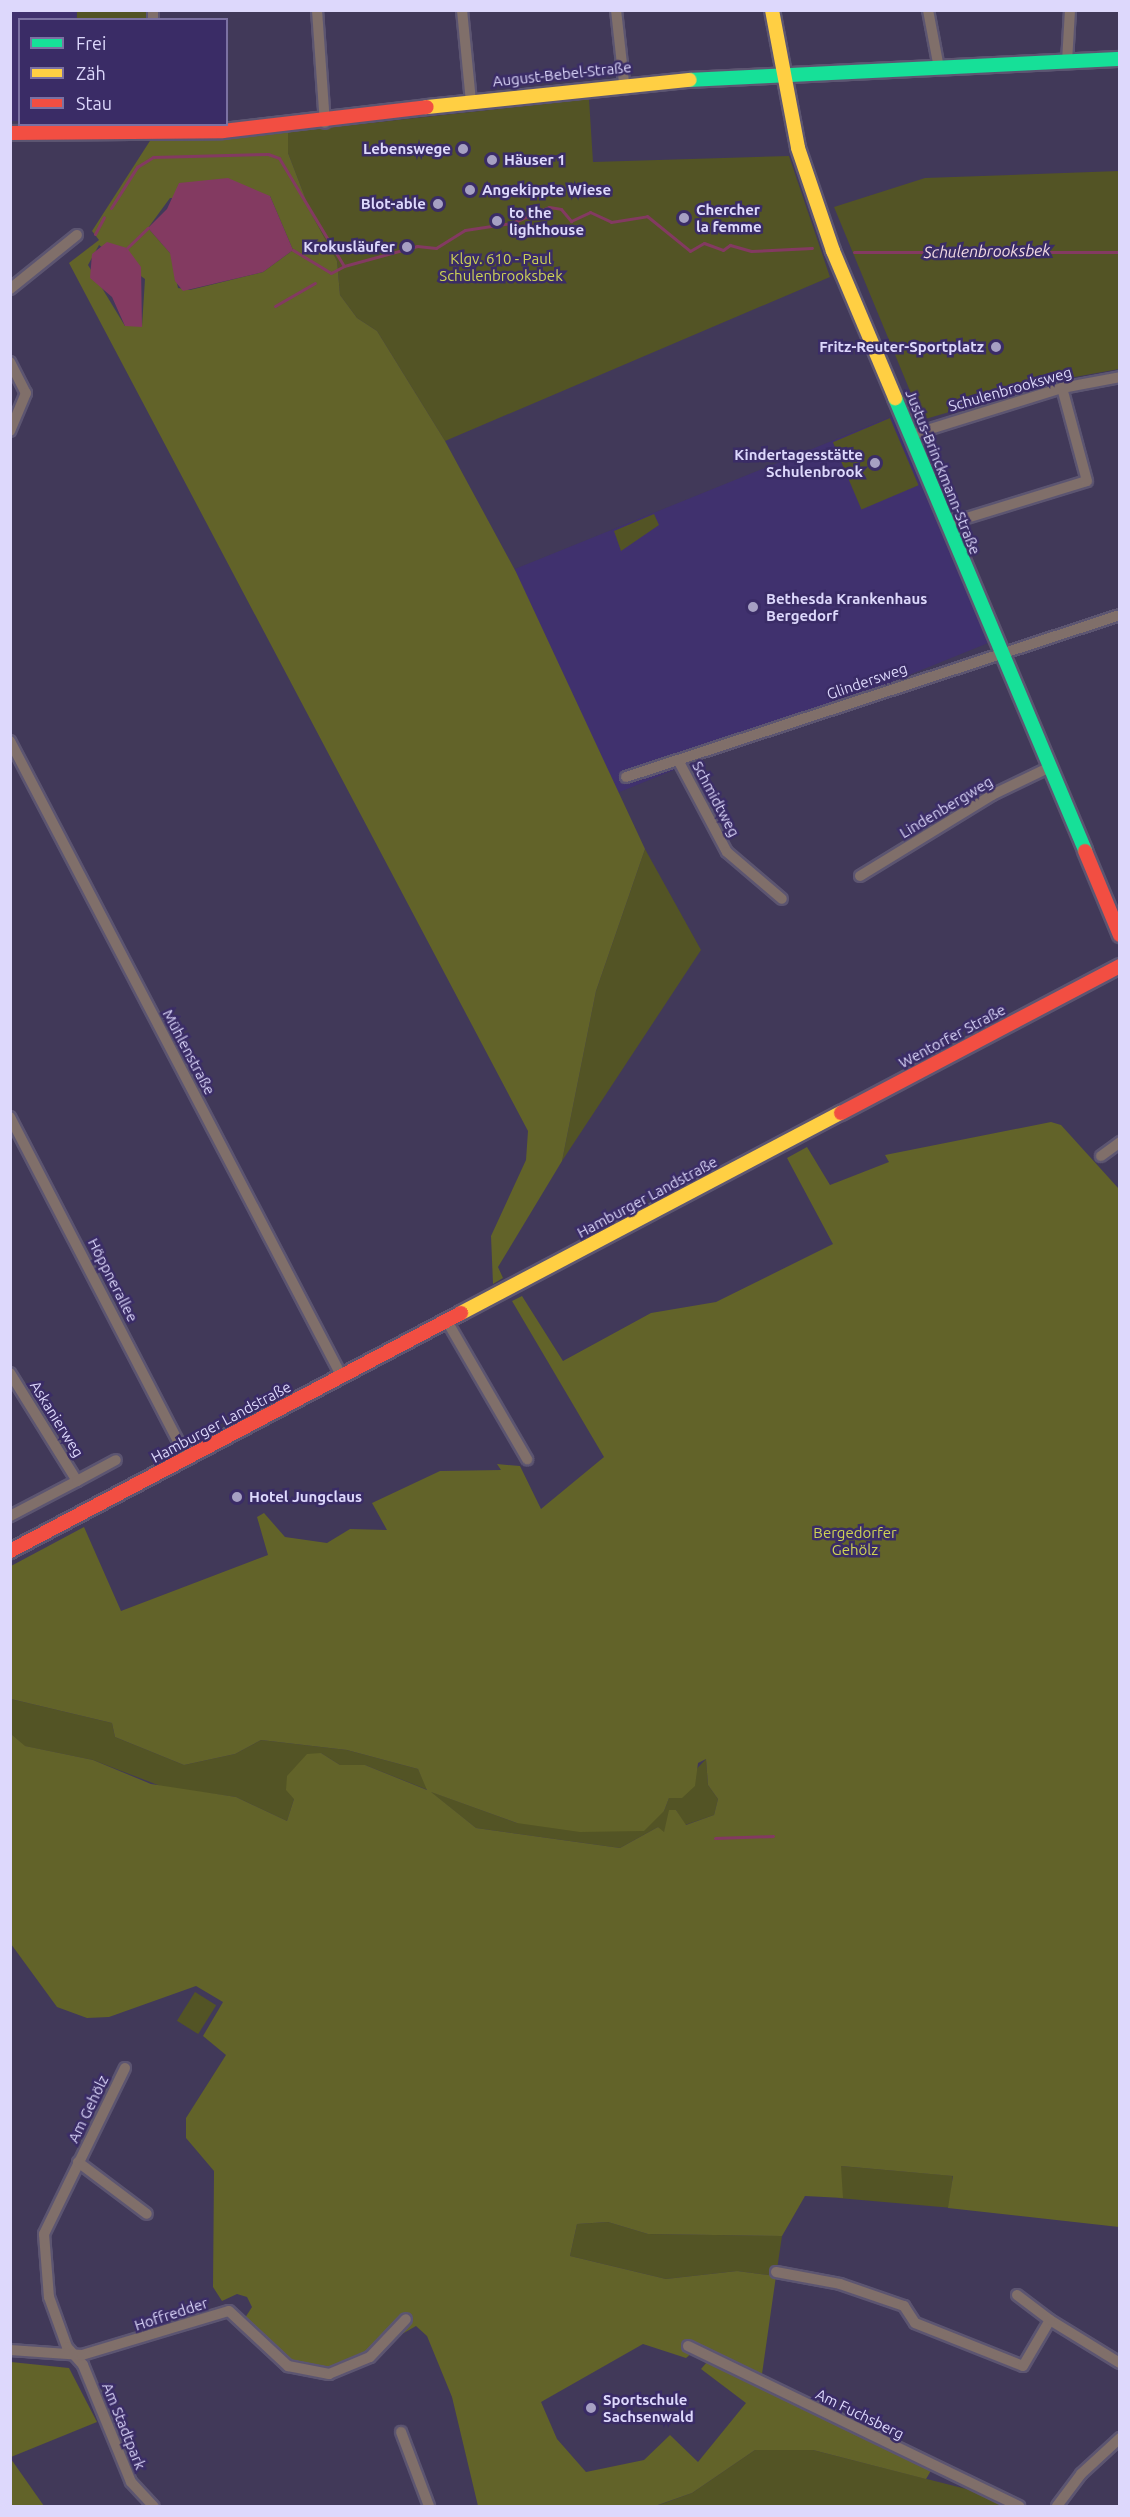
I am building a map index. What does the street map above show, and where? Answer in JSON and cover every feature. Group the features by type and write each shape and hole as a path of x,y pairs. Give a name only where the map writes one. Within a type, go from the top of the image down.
{"street":[{"path":"317,10 325,123"},
{"path":"462,10 471,101"},
{"path":"616,10 624,83"},
{"name":"Justus-Brinckmann-Straße","path":"772,10 781,75 798,148 833,251 1119,935"},
{"path":"928,10 939,68"},
{"path":"1067,62 1070,10"},
{"name":"August-Bebel-Straße","path":"228,126 325,123 471,101 624,83 1119,59"},
{"name":"August-Bebel-Straße","path":"10,133 218,126"},
{"path":"10,290 77,235"},
{"path":"10,362 26,393 10,431"},
{"name":"Schulenbrooksweg","path":"911,435 1062,388 1119,377"},
{"path":"947,524 1088,481 1062,388"},
{"name":"Glindersweg","path":"626,777 1000,652 1119,615"},
{"name":"Mühlenstraße","path":"10,741 342,1377"},
{"name":"Schmidtweg","path":"678,760 727,852 782,899"},
{"name":"Lindenbergweg","path":"860,876 992,795 1050,767"},
{"name":"Wentorfer Straße","path":"800,1135 1119,966"},
{"name":"Höppnerallee","path":"10,1117 13,1129 187,1458"},
{"name":"Hamburger Landstraße","path":"10,1551 800,1135"},
{"path":"1101,1156 1119,1142"},
{"path":"447,1321 527,1459"},
{"name":"Askanierweg","path":"10,1373 77,1481"},
{"name":"Askanierweg","path":"10,1516 116,1461"},
{"name":"Am Gehölz","path":"74,2352 49,2297 44,2234 125,2068"},
{"name":"Am Gehölz","path":"78,2162 147,2214"},
{"path":"776,2271 840,2284 904,2306 915,2323 1023,2366 1050,2320"},
{"path":"1017,2295 1050,2320 1119,2363"},
{"name":"Hoffredder","path":"10,2350 74,2352 113,2347 229,2311 288,2366 329,2374 370,2357 406,2319"},
{"name":"Am Fuchsberg","path":"688,2346 1019,2506"},
{"name":"Am Stadtpark","path":"74,2352 131,2482 153,2506"},
{"path":"401,2432 429,2506"},
{"path":"1057,2506 1081,2474 1119,2438"}],"shaded area":[{"path":"11,10 77,11 76,18 18,18 18,121 11,121"},
{"path":"228,178 270,196 293,250 263,272 183,291 175,281 170,253 148,228 167,209 179,183"},
{"path":"107,242 127,248 141,267 142,327 125,326 112,297 90,278 92,254"},
{"name":"Bethesda Krankenhaus Bergedorf","path":"896,415 988,643 607,797 515,569"}],"green space":[{"path":"77,11 148,11 148,18 77,18"},
{"name":"Klgv. 610 - Paul Schulenbrooksbek","path":"589,99 593,162 789,156 830,277 445,441 377,331 357,318 340,295 337,261 311,213 288,153 288,132"},
{"path":"288,132 288,153 311,213 337,261 340,295 357,318 377,331 445,441 516,572 645,849 596,991 562,1161 498,1267 503,1278 493,1284 491,1236 526,1160 528,1131 69,263 99,240 92,231 155,133","holes":["270,196 293,250 263,272 190,290 178,288 171,254 148,228 170,198","99,245 145,279 142,326 125,326 88,265"]},
{"path":"1119,171 1119,369 1058,380 922,420 834,207 925,178"},
{"name":"Kindertagesstätte Schulenbrook","path":"890,418 919,485 861,509 833,442"},
{"path":"654,514 659,525 621,551 614,531"},
{"path":"645,849 701,950 562,1161 596,991"},
{"name":"Bergedorfer Gehölz","path":"1051,1122 1061,1125 1119,1189 1119,2227 948,2208 953,2176 841,2166 843,2198 805,2196 782,2236 648,2234 608,2222 577,2224 570,2256 666,2279 737,2271 776,2276 762,2374 700,2346 686,2358 643,2344 541,2402 557,2439 586,2472 644,2460 670,2435 698,2462 746,2403 701,2369 707,2362 932,2469 926,2479 813,2450 755,2450 692,2493 655,2506 478,2506 452,2397 427,2336 416,2326 360,2358 323,2369 307,2367 288,2360 243,2321 252,2307 247,2297 237,2294 222,2301 213,2287 214,2171 186,2138 186,2118 226,2055 203,2036 223,2002 196,1986 109,2017 87,2018 57,2007 11,1944 11,1734 25,1746 93,1760 151,1784 236,1797 287,1821 294,1799 286,1790 287,1776 307,1754 321,1753 340,1765 365,1765 427,1790 418,1769 347,1750 261,1740 235,1754 184,1765 115,1737 112,1723 11,1699 11,1566 84,1527 121,1611 268,1555 257,1517 264,1513 285,1537 327,1543 350,1529 387,1530 372,1503 440,1471 501,1470 497,1464 520,1466 541,1509 604,1457 512,1301 522,1296 563,1361 651,1313 716,1302 833,1244 787,1158 807,1147 830,1185 889,1162 885,1155","holes":["706,1759 708,1785 718,1799 714,1815 686,1825 676,1810 669,1810 664,1832 658,1827 620,1848 476,1828 431,1792 517,1823 580,1832 644,1831 664,1811 669,1798 682,1798 695,1786 698,1763"]},
{"path":"11,1699 112,1723 115,1737 184,1765 235,1754 261,1740 347,1750 418,1769 428,1790 365,1765 340,1765 321,1753 294,1799 287,1821 236,1797 163,1787 93,1760 24,1746 11,1734"},
{"path":"706,1759 708,1785 718,1799 714,1815 685,1825 676,1810 663,1834 658,1827 620,1848 476,1828 429,1791 517,1823 664,1811 669,1798"},
{"path":"195,1992 216,2005 198,2034 177,2021"},
{"path":"841,2166 953,2176 950,2208 838,2198"},
{"path":"608,2222 648,2234 782,2236 776,2276 737,2271 666,2279 570,2256 577,2224"},
{"path":"11,2362 69,2368 97,2422 11,2457"},
{"path":"755,2450 813,2450 978,2492 1007,2506 656,2506 692,2493"},
{"path":"11,2459 44,2506 11,2506"}],"waterway":[{"name":"Schulenbrooksbek","path":"111,208 137,167 153,157 268,154 279,158 344,266 417,246 436,248 465,230 512,223 549,207 561,209 571,221 590,212 611,222 647,216 690,251 704,243 723,250 730,245 751,251 812,248"},
{"name":"Schulenbrooksbek","path":"95,234 104,217"},
{"path":"127,248 148,228"},
{"path":"293,250 331,273 344,266"},
{"name":"Schulenbrooksbek","path":"854,252 1120,252"},
{"path":"275,306 315,283"},
{"path":"715,1838 773,1836"}],"traffic: fast":[{"path":"690,80 1120,59"},
{"path":"895,398 1085,851"}],"traffic: slow":[{"path":"772,10 798,148 833,251 895,398"},
{"path":"427,107 690,80"},
{"path":"461,1313 841,1113"}],"traffic: jam":[{"path":"10,133 223,131 427,107"},
{"path":"1085,851 1120,935"},
{"path":"841,1113 1120,966"},
{"path":"10,1551 461,1313"}],"place":[{"name":"Lebenswege","path":"463,149"},
{"name":"Häuser 1","path":"492,160"},
{"name":"Angekippte Wiese","path":"470,190"},
{"name":"Blot-able","path":"438,204"},
{"name":"Chercher la femme","path":"684,218"},
{"name":"to the lighthouse","path":"497,221"},
{"name":"Krokusläufer","path":"407,247"},
{"name":"Fritz-Reuter-Sportplatz","path":"996,347"},
{"name":"Kindertagesstätte Schulenbrook","path":"875,463"},
{"name":"Bethesda Krankenhaus Bergedorf","path":"753,607"},
{"name":"Hotel Jungclaus","path":"237,1497"},
{"name":"Sportschule Sachsenwald","path":"591,2408"}]}
